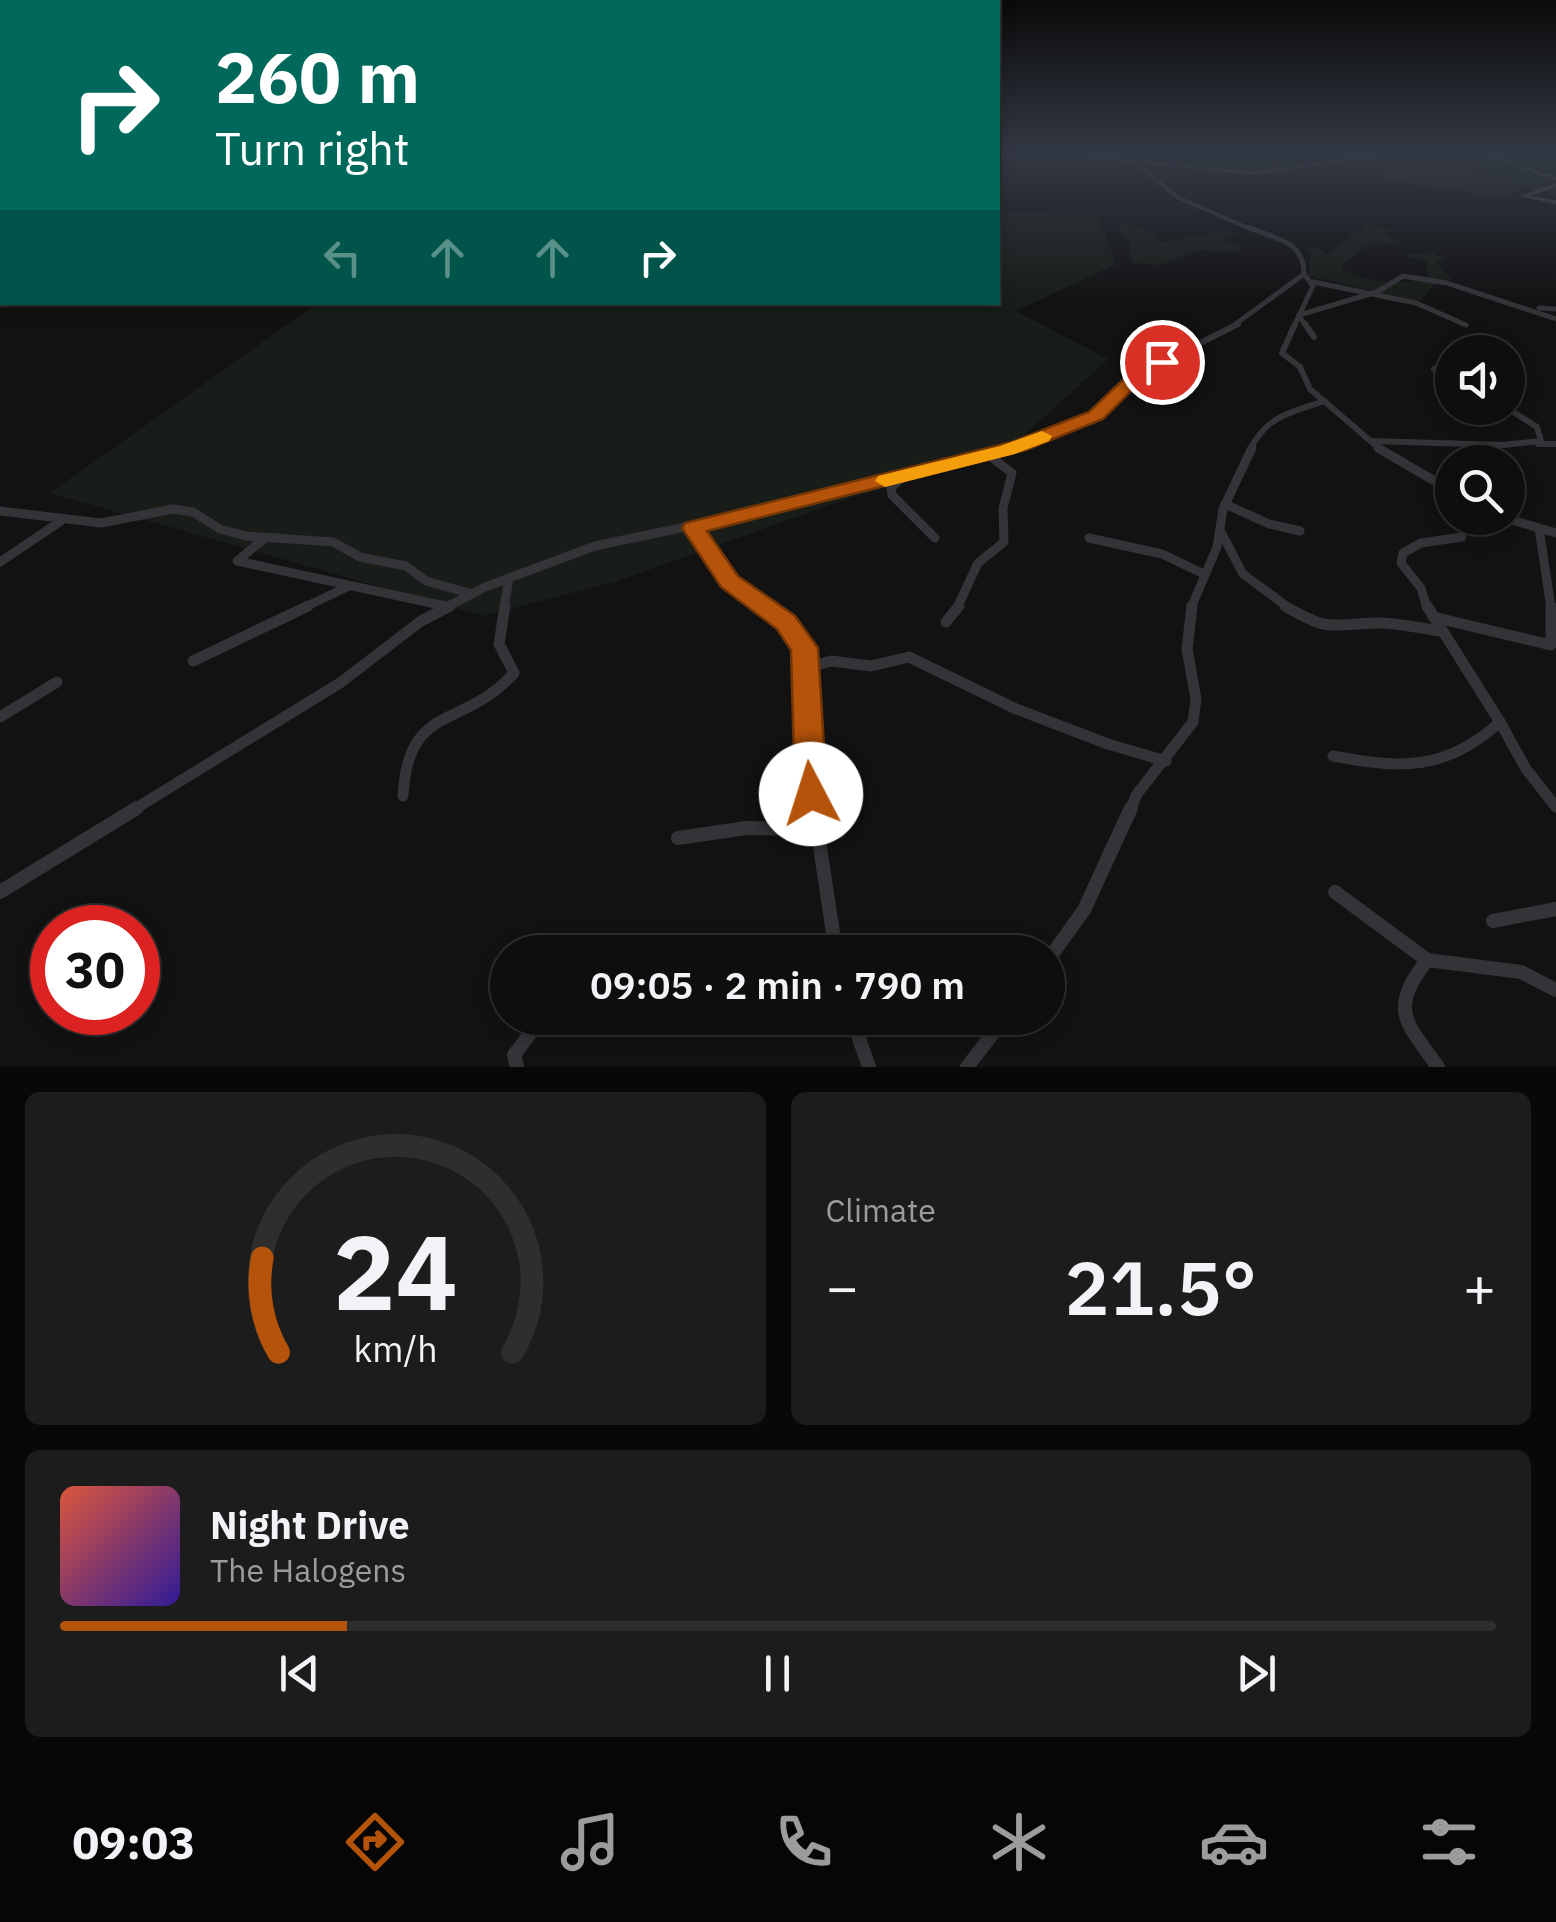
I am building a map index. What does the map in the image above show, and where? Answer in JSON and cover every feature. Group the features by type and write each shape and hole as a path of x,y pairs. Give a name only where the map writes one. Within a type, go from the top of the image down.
{"street":[{"path":"1191,203 1298,249 1304,258 1304,274 1313,282 1426,307 1466,325"},
{"path":"3,887 340,683 445,606 508,578 608,542 644,532 693,528 1019,446 1096,416 1145,371 1256,314 1304,274"},
{"path":"1299,315 1366,295 1399,277 1416,276 1556,318"},
{"path":"1313,282 1282,353 1297,364 1304,383 1388,456 1435,481"},
{"path":"1516,304 1556,309"},
{"path":"1299,315 1314,336"},
{"path":"1065,936 1108,864 1125,814 1166,761 1195,714 1187,630 1225,504 1258,432 1277,416 1324,400"},
{"path":"1525,419 1537,426 1542,437 1538,444"},
{"path":"1372,441 1556,444"},
{"path":"946,622 959,606 978,564 1004,542 1003,508 1012,472 987,454"},
{"path":"905,476 891,488 892,495 935,538"},
{"path":"1225,504 1269,524 1300,531"},
{"path":"0,510 61,520 115,523 183,510 233,533 334,542 360,556 406,566 426,582 472,594"},
{"path":"0,562 61,520"},
{"path":"1525,524 1556,533"},
{"path":"693,528 730,582 796,633 804,648 807,758 834,935"},
{"path":"1433,617 1551,645 1551,601 1539,528"},
{"path":"1220,530 1243,574 1314,623 1340,628 1377,623 1441,631"},
{"path":"265,538 240,554 237,562 445,606"},
{"path":"1089,538 1162,554 1204,574"},
{"path":"1462,538 1421,543 1400,558 1425,594 1441,631 1526,769 1556,807"},
{"path":"403,796 406,762 419,737 444,716 496,691 514,673 499,644 508,578"},
{"path":"193,660 351,585"},
{"path":"806,668 831,660 871,666 909,657 1014,708 1090,738 1166,761"},
{"path":"0,717 57,682"},
{"path":"1333,756 1386,766 1437,761 1466,750 1500,722"},
{"path":"678,838 708,830 766,826 815,829"},
{"path":"1335,892 1427,960 1521,972 1556,990"},
{"path":"1493,921 1556,909"},
{"path":"1427,960 1403,990 1400,1002 1402,1016 1438,1067"},
{"path":"517,1067 514,1055 529,1035"},
{"path":"858,1035 869,1067"},
{"path":"966,1067 991,1035"}],"shaded area":[{"path":"1000,211 1098,215 1116,264 1016,311 1108,359 1004,454 850,498 617,581 483,616 50,493 315,305 1000,305"},
{"path":"1119,220 1160,237 1156,239 1161,242 1228,232 1236,234 1217,241 1243,244 1237,253 1202,250 1158,265 1132,263 1129,240 1121,233"},
{"path":"1367,224 1395,231 1382,233 1407,246 1373,241 1340,267 1370,279 1419,280 1428,278 1426,261 1400,255 1432,252 1444,259 1436,263 1453,280 1438,281 1419,302 1309,276 1310,253 1300,246 1319,248 1327,255"}],"slow traffic":[{"path":"885,481 1008,450 1042,436"}],"route":[{"path":"811,794 804,648 786,622 742,593 716,567 693,528 1019,446 1096,416 1135,378 1162,362"}]}
